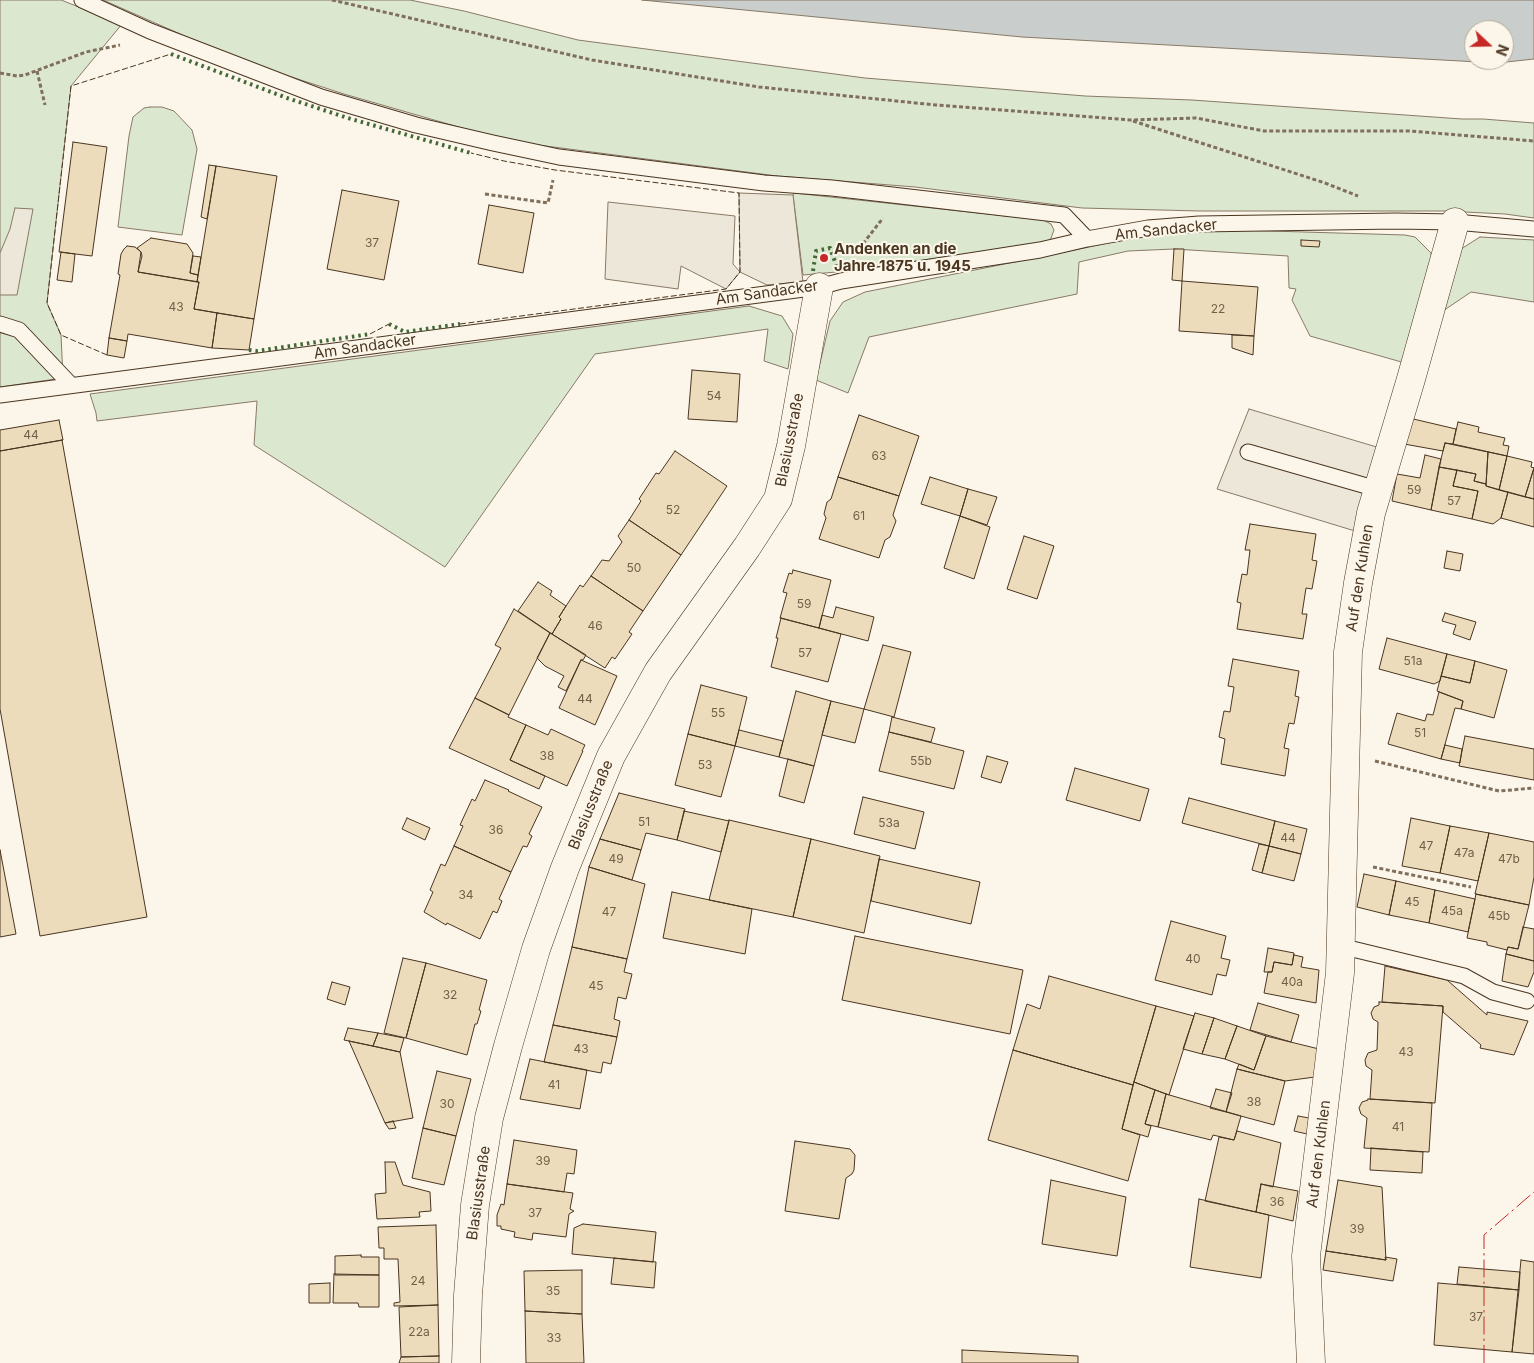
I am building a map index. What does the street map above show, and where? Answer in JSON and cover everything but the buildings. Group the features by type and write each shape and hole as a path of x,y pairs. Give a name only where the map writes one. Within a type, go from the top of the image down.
{"street":[{"name":"Auf den Kuhlen","path":"1311,1363 1306,1256 1340,973 1348,652 1371,513 1455,222"},
{"name":"Blasiusstraße","path":"466,1363 468,1295 474,1213 489,1118 536,949 611,756 658,672 748,548 778,499 830,284"}],"lane":[{"path":"82,0 150,31 321,97 416,124 559,157 764,183 832,188 1064,215 1086,240"},
{"name":"Am Sandacker","path":"0,395 830,284 1040,250 1148,228 1199,224 1396,221 1455,222 1534,229"},
{"path":"0,324 18,330 71,386"},
{"path":"1248,452 1377,490"},
{"path":"1340,946 1464,976 1493,992 1528,1001"}],"path":[{"path":"332,0 592,60 759,87 936,105 1130,120 1196,118 1264,131 1409,131 1534,141"},
{"path":"0,73 16,76 37,71 86,52 132,42 150,31"},
{"path":"37,71 45,105"},
{"path":"1130,120 1325,182 1387,207 1396,221"},
{"path":"486,194 548,203 559,157"},
{"path":"830,284 845,268 901,196"},
{"path":"1345,753 1499,791 1534,788"},
{"path":"1343,861 1471,886"}],"green space":[{"path":"0,0 61,0 122,24 71,86 47,303 61,335 63,378 0,387"},
{"path":"103,0 410,0 464,11 578,40 865,78 1085,96 1192,100 1534,123 1534,218 1505,214 1445,211 1200,211 1082,208 915,187 777,176 507,141 344,94 239,60"},
{"path":"162,107 174,111 192,130 197,149 182,235 118,227 133,117 144,108"},
{"path":"794,193 1043,220 1051,224 1054,230 1050,241 1044,243 847,271 803,275"},
{"path":"1203,229 1405,235 1415,237 1431,253 1433,271 1405,363 1310,336 1292,300 1296,289 1289,288 1288,256 1174,249 1128,251 1079,262 1077,294 869,337 848,393 816,380 830,321 843,302 865,292 1124,240"},
{"path":"1480,237 1534,240 1534,302 1471,292 1437,315 1461,249"},
{"path":"749,306 782,316 793,334 788,369 764,361 768,329 595,354 445,567 254,445 257,401 97,421 90,394"}],"shaded area":[{"path":"642,0 1534,0 1534,59 1514,61 1514,20 1464,20 1464,61 1022,37"},
{"path":"739,193 793,195 803,282 767,285 740,272"},
{"path":"608,202 735,216 733,264 740,272 726,289 681,266 678,289 605,279"},
{"path":"15,208 33,209 17,295 0,295 0,253 10,229"},
{"path":"1249,409 1380,448 1355,531 1217,489"}],"hedge":[{"path":"171,54 287,98 351,119 471,153"},
{"path":"813,271 816,251 830,248 837,267"},
{"path":"389,324 405,332 460,324"},
{"path":"249,350 257,351 370,334"}],"fence":[{"path":"107,355 61,335 47,303 71,86 171,54"},
{"path":"460,324 726,289 740,272 739,193 555,170 471,153"},
{"path":"370,334 389,324"}],"power":[{"path":"1484,1363 1484,1235 1534,1192"}],"place":[{"name":"Andenken an die Jahre 1875 u. 1945","path":"824,258"}]}
